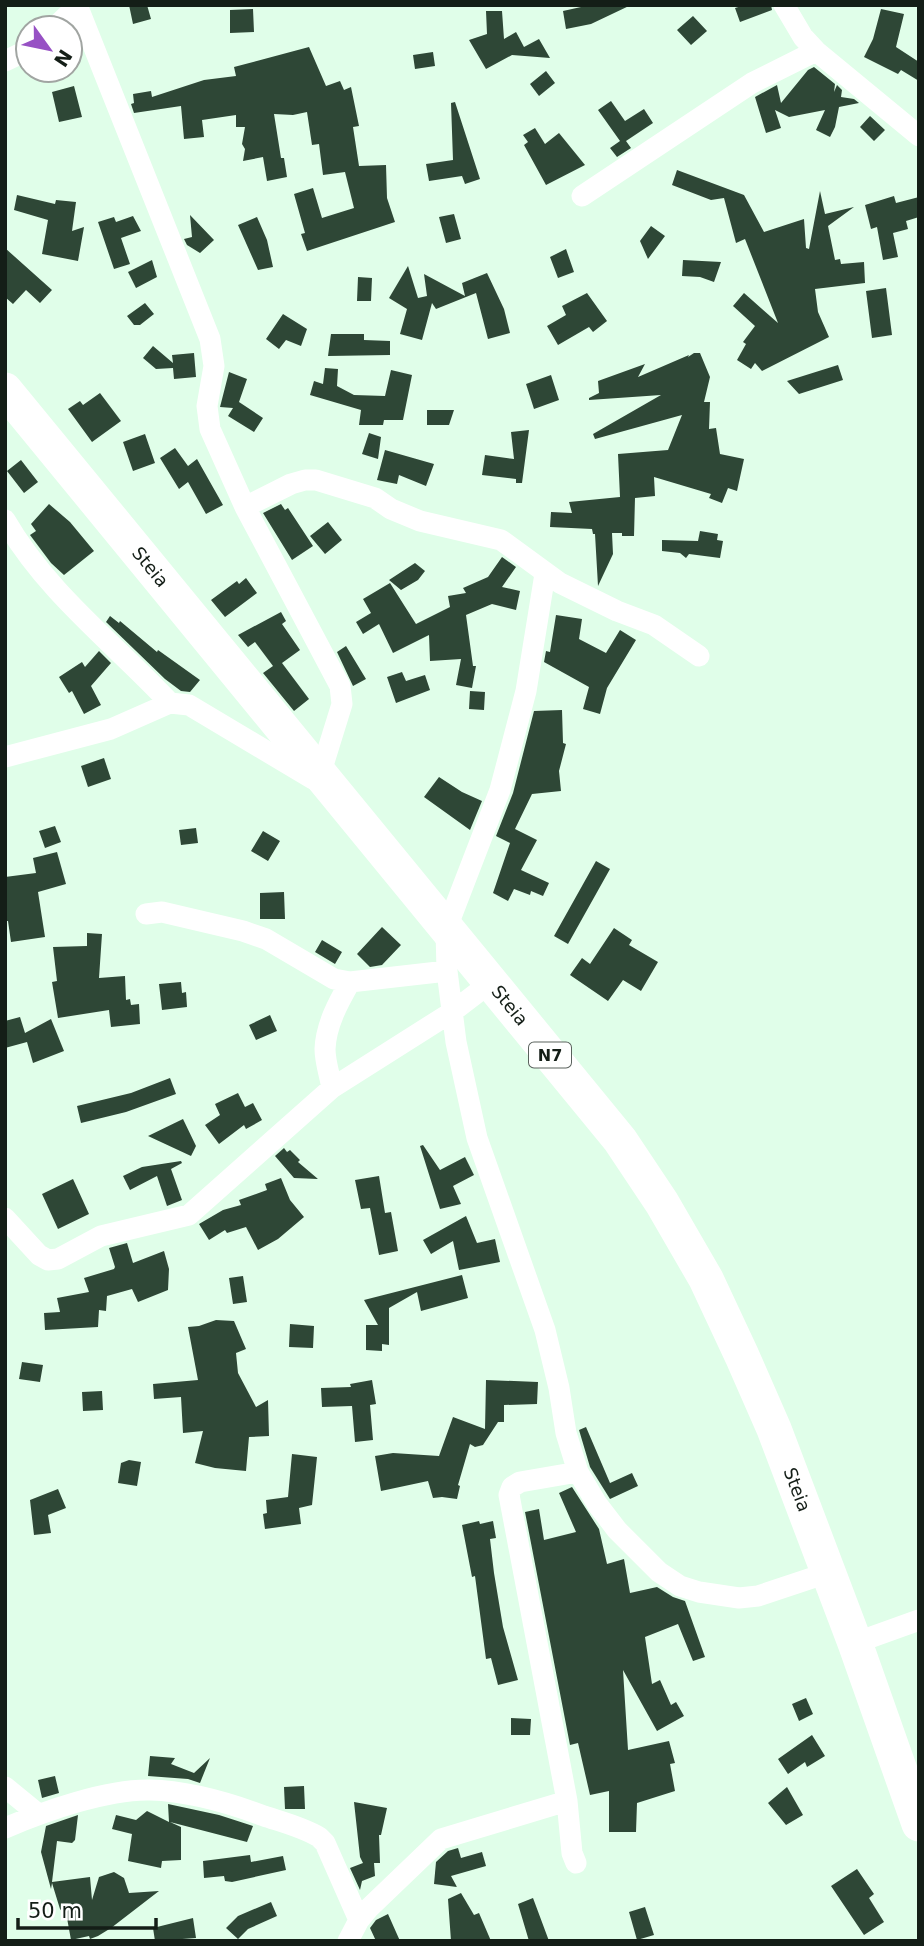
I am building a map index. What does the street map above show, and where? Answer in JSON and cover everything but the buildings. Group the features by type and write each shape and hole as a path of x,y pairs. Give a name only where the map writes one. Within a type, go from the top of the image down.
{"main road":[{"name":"Steia","path":"12,410 327,783 620,1140 662,1203 706,1279 774,1429 855,1643 919,1824"}],"street":[{"path":"784,5 803,37 817,51 919,136"},
{"path":"5,757 111,729 170,703 189,705 327,783 342,704 340,686 245,507 210,429 207,406 214,366 210,339 77,6"},
{"path":"582,196 752,83 817,51"},
{"path":"245,507 304,480 316,480 375,498 391,509 420,521 500,540 545,574 617,611 654,625 699,656"},
{"path":"5,520 49,583 170,703"},
{"path":"545,574 526,691 500,790 446,930 452,1012 461,1071 477,1138 545,1330 559,1388 566,1433 578,1472 617,1530 650,1563 680,1586 721,1596 758,1596 827,1573"},
{"path":"146,914 162,912 266,939 334,979 350,982 447,971"},
{"path":"332,1088 325,1050 329,1024 336,1005 350,982"},
{"path":"5,1218 39,1255 48,1260 58,1259 101,1236 189,1215 332,1088 452,1012 490,983"},
{"path":"576,1863 572,1853 567,1801 509,1495 512,1487 520,1482 578,1472"},
{"path":"855,1643 919,1620"},
{"path":"5,1787 38,1814"},
{"path":"5,1828 38,1814 118,1793 147,1790 225,1801 319,1837 325,1843 359,1920"},
{"path":"348,1941 359,1920 441,1839 567,1801"}]}
